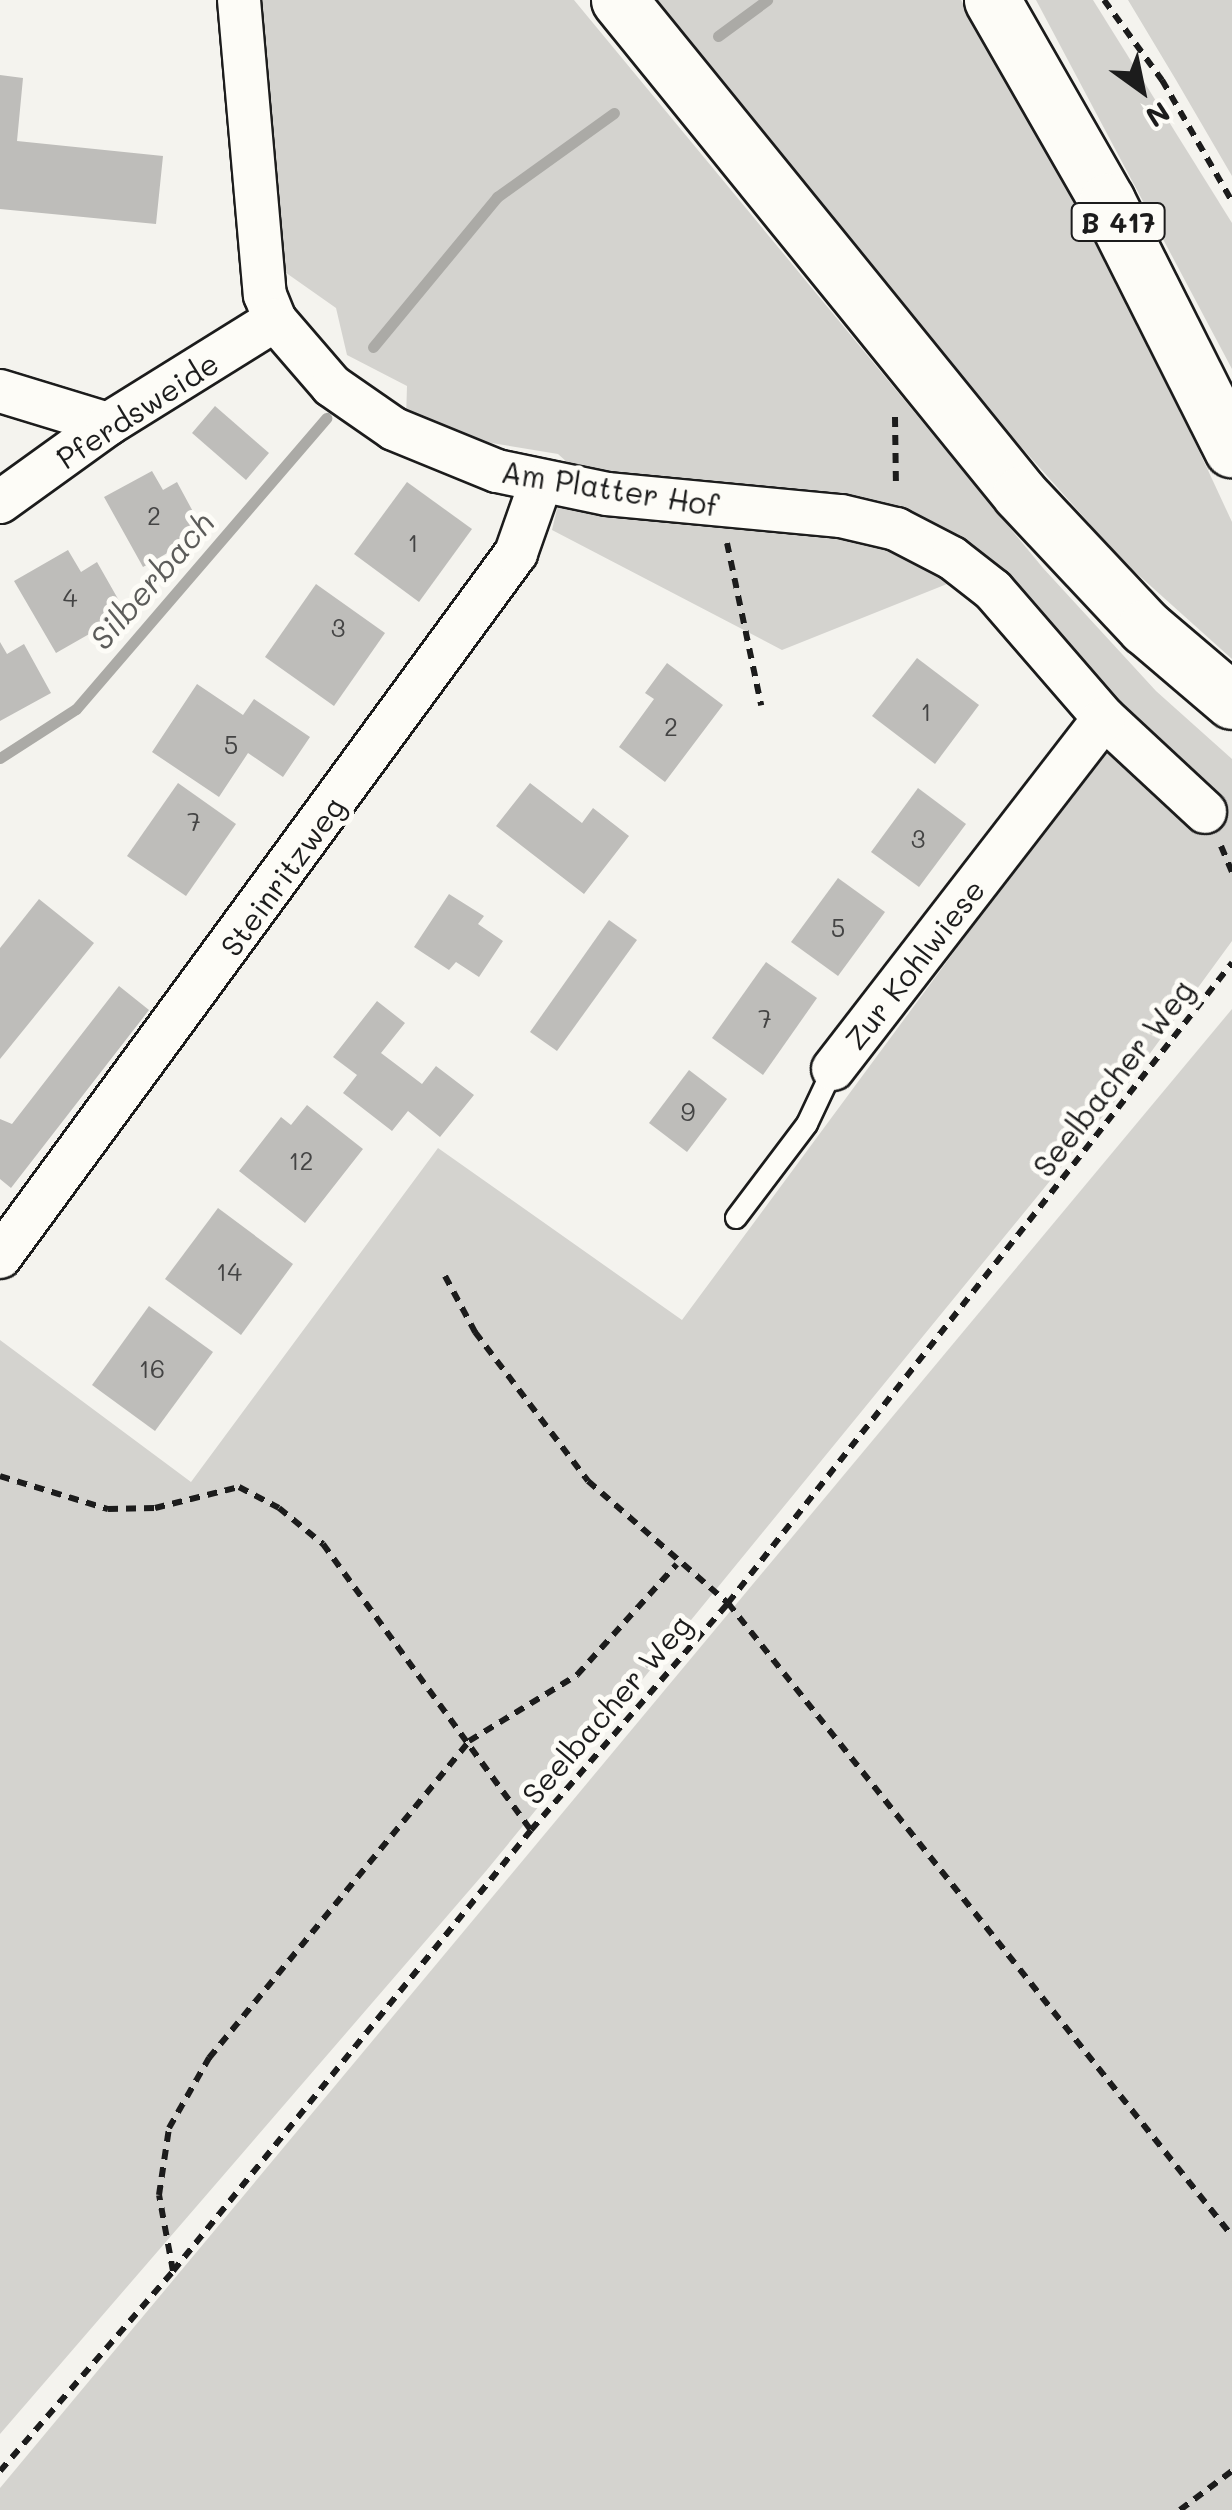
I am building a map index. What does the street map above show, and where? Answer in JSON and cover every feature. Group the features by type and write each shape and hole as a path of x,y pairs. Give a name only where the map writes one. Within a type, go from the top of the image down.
{"street":[{"name":"Am Platter Hof","path":"238,0 258,260 275,320 332,386 394,429 455,458 542,482 720,508 841,516 896,529 952,558 993,590 1104,718 1205,812"},
{"path":"620,0 1020,494 1145,627 1232,701"},
{"name":"B 417","path":"992,0 1107,201 1232,450"},
{"name":"Pferdsweide","path":"0,502 108,424 275,320"},
{"path":"0,392 108,424"},
{"name":"Steinritzweg","path":"0,1257 516,553 542,482"},
{"name":"Zur Kohlwiese","path":"833,1069 1104,718"}],"lane":[{"name":"Zur Kohlwiese","path":"736,1218 808,1124 833,1069"}],"path":[{"path":"1104,0 1162,80 1232,201"},
{"path":"895,410 896,529"},
{"path":"720,508 761,705"},
{"name":"Seelbacher Weg","path":"0,2471 173,2270 531,1830 728,1603 1232,964"},
{"path":"445,1276 475,1332 542,1425 588,1481 677,1564 728,1603 1232,2236"},
{"path":"0,1476 108,1509 156,1508 239,1487 279,1508 323,1544 531,1830"},
{"path":"173,2270 159,2195 169,2128 209,2058 469,1741 577,1675 677,1564"},
{"path":"1180,2510 1232,2470"}],"shaded area":[{"path":"255,0 574,0 1043,568 1156,691 1232,759 1232,941 1116,1100 486,1871 0,2434 0,1340 191,1482 438,1148 682,1320 1112,738 952,582 782,650 552,530 568,463 558,454 431,433 406,419 407,386 347,355 336,308 282,270"},
{"path":"651,0 961,0 1109,257 1232,522 1232,659 1124,562 1005,429"},
{"path":"1036,0 1093,0 1232,223 1232,369"},
{"path":"1128,0 1232,0 1232,176 1176,80"},
{"path":"1232,1009 1232,2510 0,2510 0,2488"}],"building":[{"path":"0,75 23,78 17,141 163,156 156,224 0,209"},
{"path":"215,406 269,453 246,480 192,433"},
{"path":"152,471 163,490 177,482 204,532 143,567 104,497"},
{"path":"407,482 472,529 419,602 354,554"},
{"path":"68,550 81,572 97,562 126,613 56,653 14,581"},
{"path":"316,584 385,633 334,706 265,657"},
{"path":"0,642 7,654 24,644 51,693 0,721"},
{"path":"917,658 979,705 935,764 872,716"},
{"path":"667,663 723,705 665,782 619,747 654,699 645,693"},
{"path":"197,684 243,715 254,699 310,737 283,777 248,753 219,797 152,752"},
{"path":"178,783 236,824 186,896 127,856"},
{"path":"530,783 582,823 593,808 629,836 584,894 496,826"},
{"path":"918,788 966,824 919,887 871,852"},
{"path":"838,878 885,912 838,976 791,942"},
{"path":"449,894 484,916 478,924 503,941 479,977 456,962 449,970 414,947"},
{"path":"39,899 94,943 0,1059 0,948"},
{"path":"609,920 637,940 557,1051 530,1032"},
{"path":"766,962 817,998 763,1075 712,1038"},
{"path":"119,986 149,1010 11,1188 0,1179 0,1119 12,1124"},
{"path":"377,1001 405,1023 381,1053 422,1084 436,1066 474,1095 440,1137 408,1111 392,1131 343,1093 357,1075 333,1057"},
{"path":"689,1070 727,1099 687,1152 649,1123"},
{"path":"307,1105 363,1149 305,1223 239,1171 281,1117 291,1125"},
{"path":"218,1208 293,1264 241,1335 165,1279"},
{"path":"149,1306 213,1352 155,1431 92,1385"}],"waterway":[{"name":"Silberbach","path":"718,36 767,0"},
{"name":"Silberbach","path":"373,347 497,197 614,113"},
{"name":"Silberbach","path":"0,758 76,709 326,418"}]}
